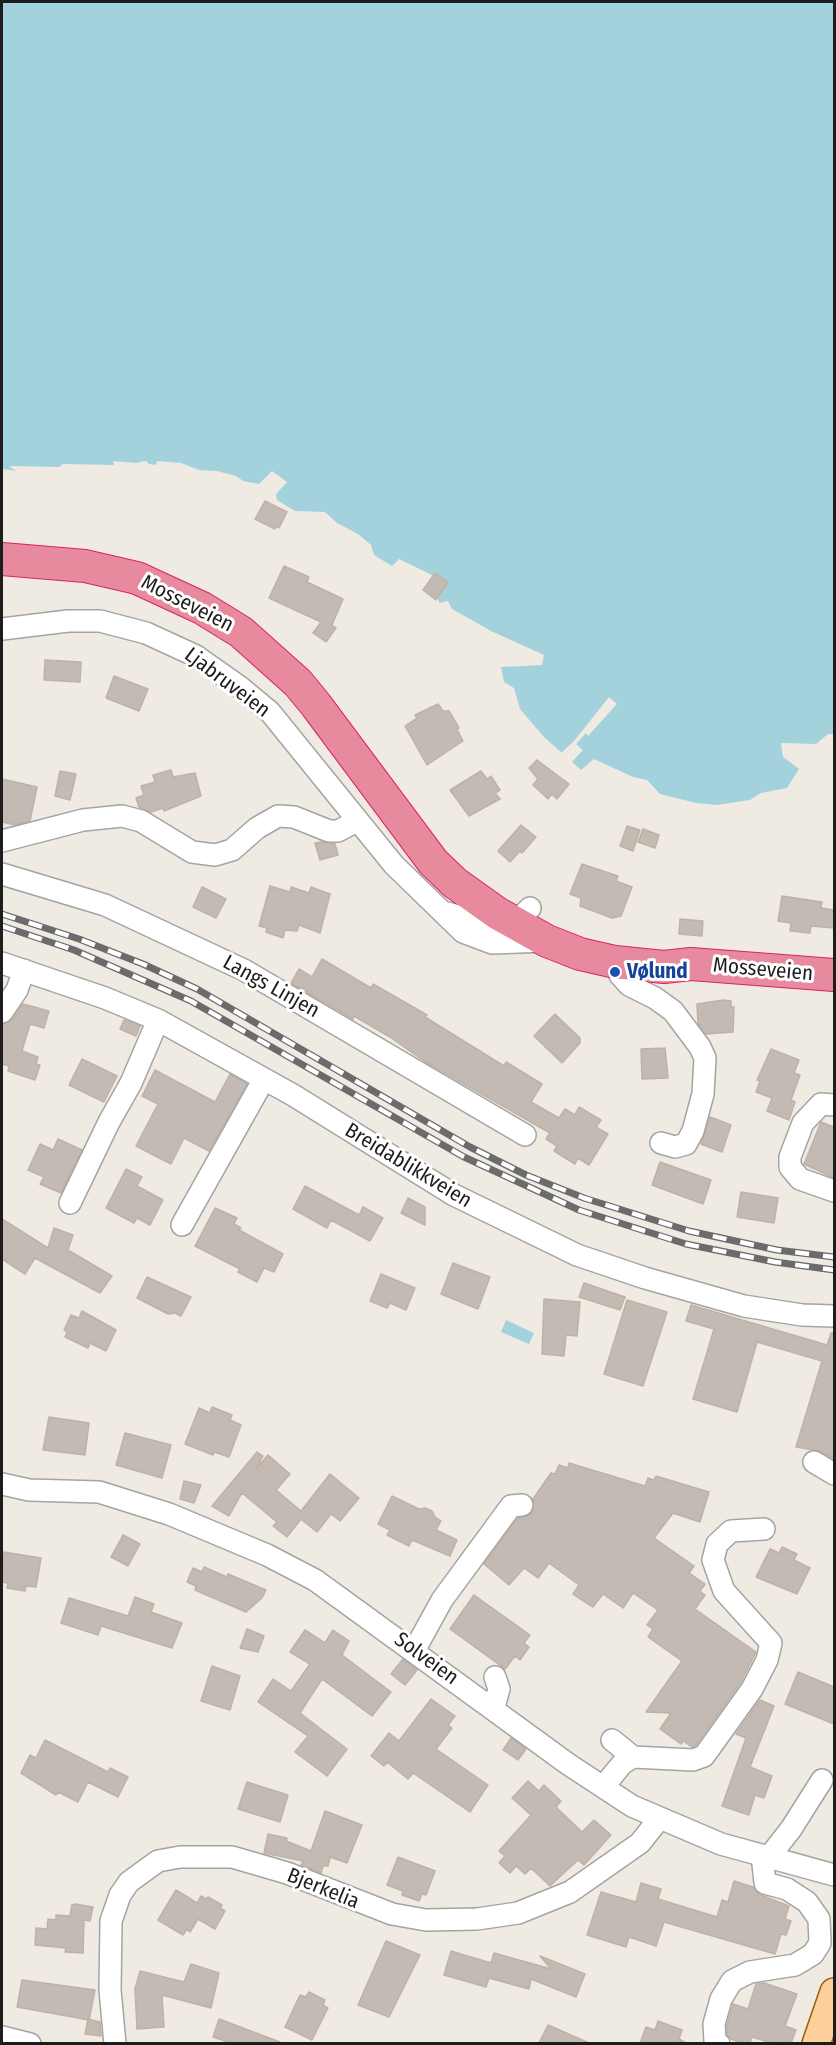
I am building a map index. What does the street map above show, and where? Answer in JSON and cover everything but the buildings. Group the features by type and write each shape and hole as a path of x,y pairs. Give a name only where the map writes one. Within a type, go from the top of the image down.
{"highway":[{"name":"Mosseveien","path":"2,560 75,565 137,578 182,597 228,623 264,651 298,683 399,812 480,877 547,941 580,954 615,962 664,967 691,964 834,975"},
{"name":"Mosseveien","path":"520,915 587,935 665,953 691,964"}],"main road":[{"path":"816,2043 834,1992"}],"street":[{"name":"Ljabruveien","path":"2,628 68,621 100,621 130,627 188,652 221,673 270,712 394,864 464,932 480,940 507,944 547,941"},
{"path":"2,841 83,820 123,816 141,821 192,852 214,855 232,850 256,828 278,816 294,818 328,831 338,831 357,821"},
{"name":"Langs Linjen","path":"2,874 105,905 244,970 525,1135"},
{"name":"Ljabruveien","path":"442,911 484,923 520,915"},
{"path":"615,962 620,975 629,985 655,998 673,1011 700,1047 705,1058 704,1094 693,1131 686,1144 675,1147 661,1143"},
{"name":"Breidablikkveien","path":"2,963 158,1020 264,1078 454,1195 577,1255 714,1298 774,1311 834,1316"},
{"path":"2,1012 17,990 24,970"},
{"path":"70,1203 109,1122 131,1083 158,1020"},
{"path":"182,1225 264,1078"},
{"path":"834,1105 821,1104 813,1110 803,1123 790,1157 790,1167 800,1179 834,1191"},
{"path":"814,1462 834,1474"},
{"name":"Solveien","path":"2,1484 29,1490 99,1492 169,1514 267,1555 315,1580 603,1787 659,1819 721,1844 834,1875"},
{"path":"414,1651 430,1632 442,1600 511,1506 522,1505"},
{"path":"603,1787 622,1764 633,1757 693,1760 704,1756 752,1689 767,1660 771,1642 724,1591 713,1560 717,1544 731,1531 764,1529"},
{"path":"494,1707 499,1689 495,1677"},
{"path":"612,1740 633,1757"},
{"path":"719,2043 715,2041 714,2024 721,1999 732,1981 750,1972 795,1965 813,1954 820,1943 821,1928 814,1909 797,1895 765,1882 766,1856 791,1829 822,1780"},
{"name":"Bjerkelia","path":"115,2043 110,1990 111,1921 120,1895 129,1882 158,1861 180,1857 232,1857 287,1873 392,1914 426,1920 477,1919 524,1911 570,1892 640,1842 659,1819"},
{"path":"2,2037 30,2043"}],"water":[{"path":"2,2 834,2 834,734 828,734 816,744 781,743 783,757 799,769 787,788 761,793 750,800 717,805 696,803 660,794 647,780 633,777 594,759 581,770 544,737 520,709 514,688 504,682 501,667 542,665 544,655 491,631 452,609 448,601 439,603 434,576 399,559 392,566 374,555 371,545 358,534 337,523 325,512 295,511 277,500 276,494 287,482 272,471 259,484 243,481 236,476 217,471 199,470 181,463 157,461 156,465 146,461 136,463 113,461 114,465 63,464 59,467 9,466 16,471 2,469"},
{"path":"506,1320 534,1333 529,1344 501,1332"}],"pier":[{"path":"609,697 617,704 588,736 586,733 576,744 583,750 571,763 561,753 574,741"}],"railway":[{"path":"2,914 79,939 143,964 197,989 470,1147 526,1175 584,1198 689,1231 777,1250 834,1257"},
{"path":"2,926 74,950 191,1001 464,1157 579,1210 686,1244 775,1262 834,1270"}],"place":[{"name":"Vølund","path":"615,972"}]}
